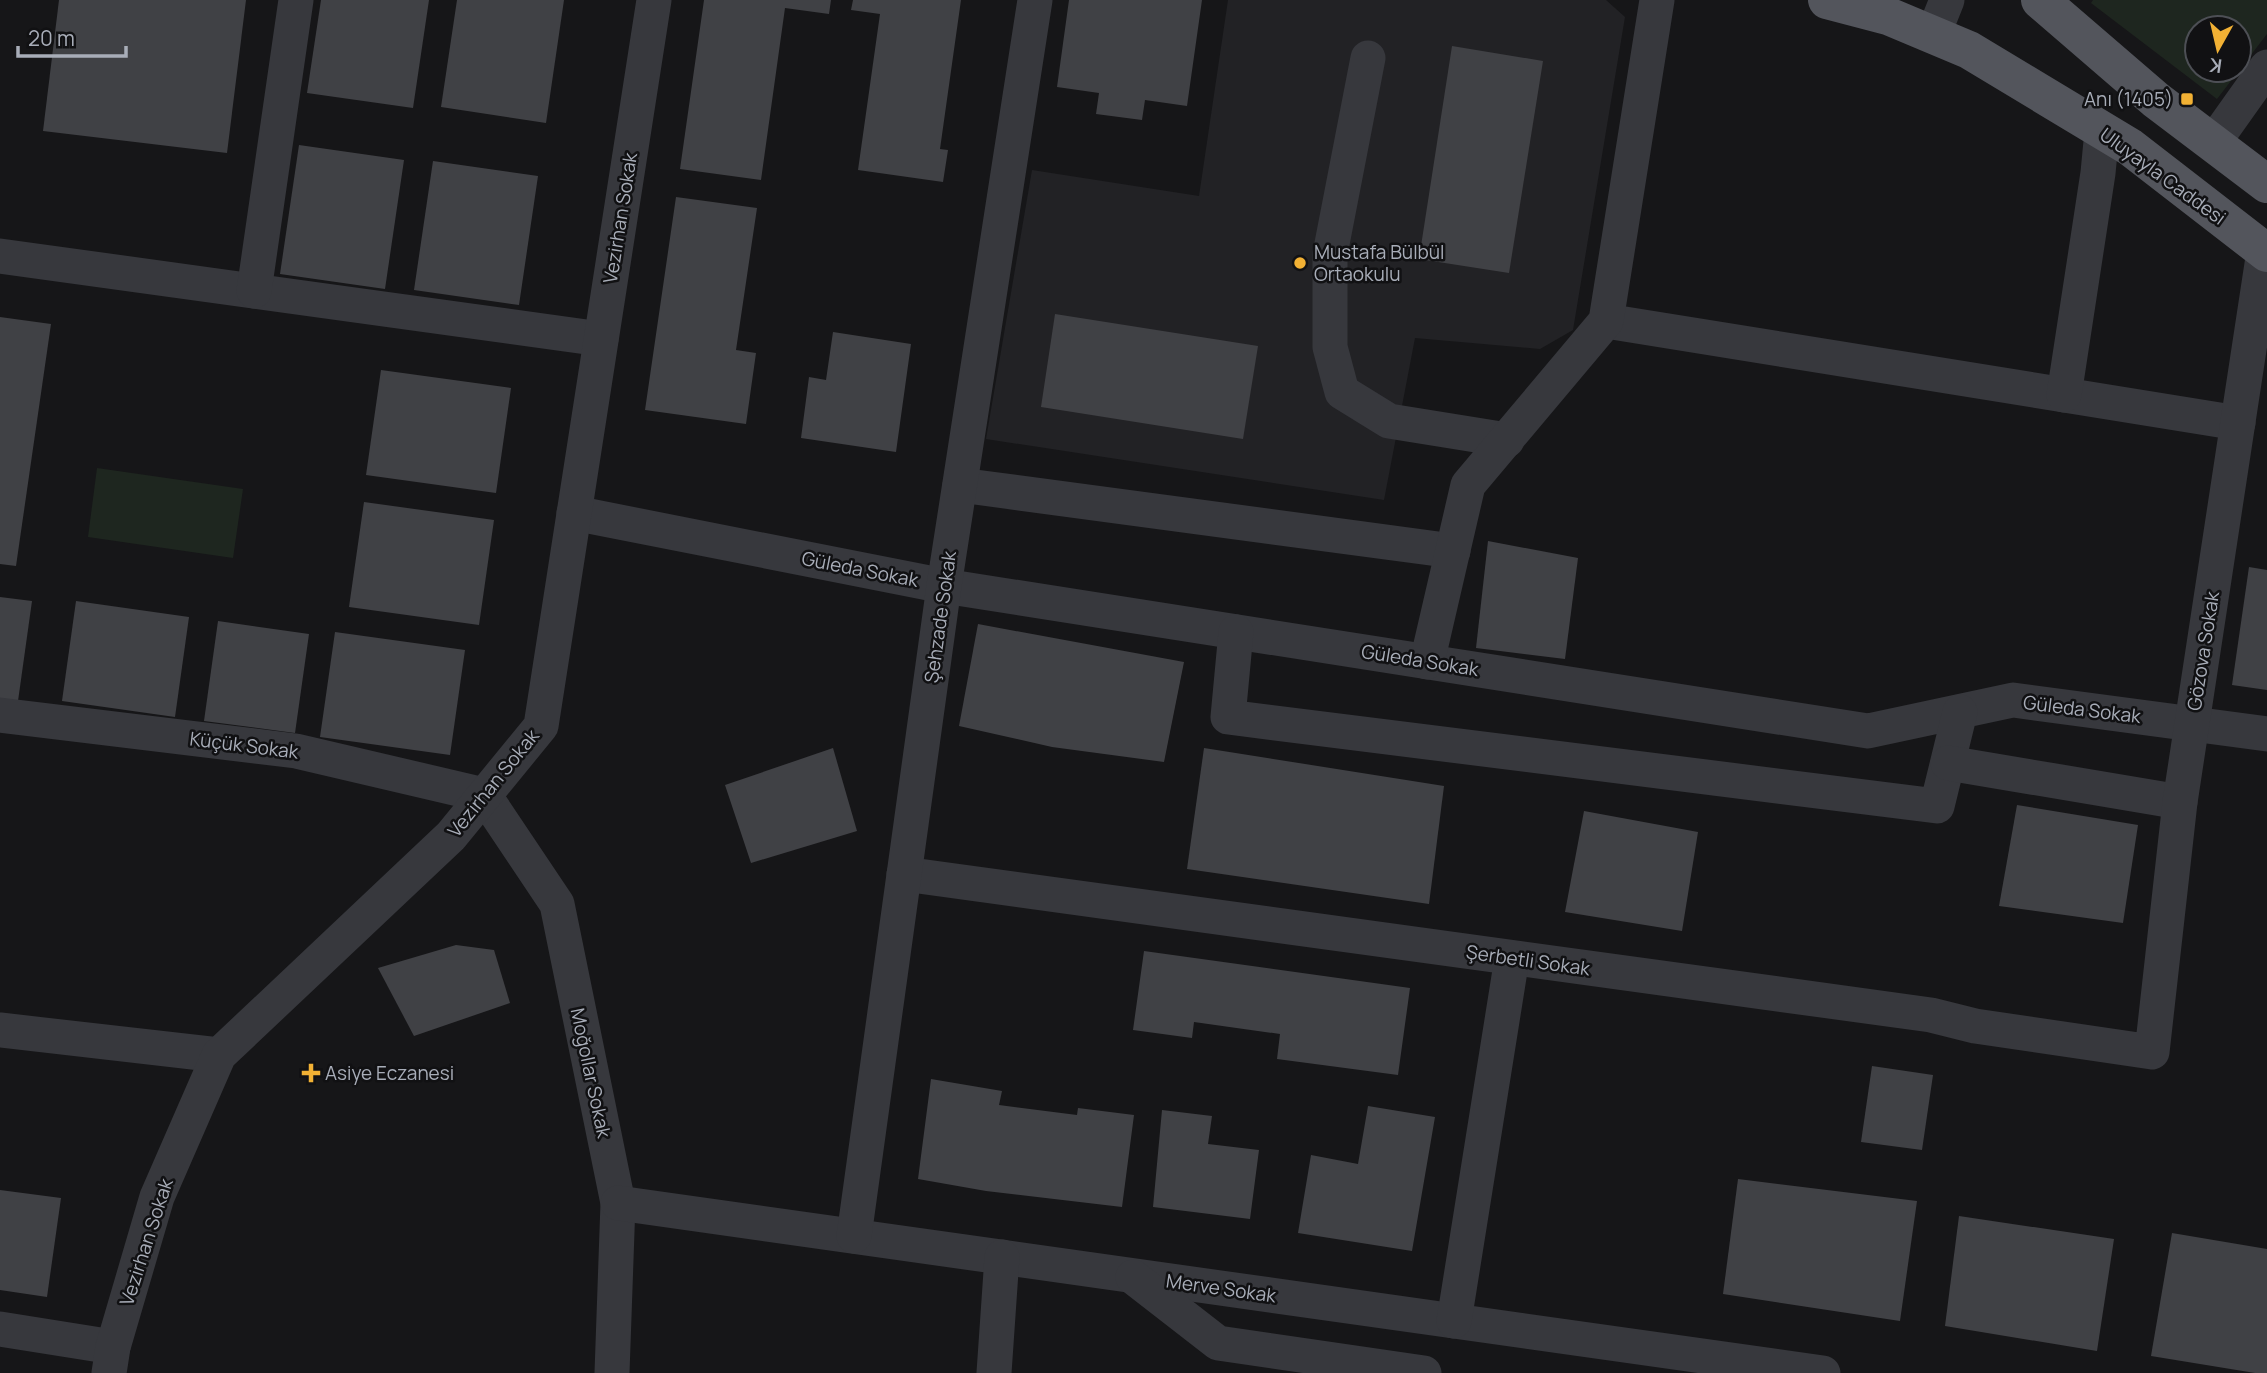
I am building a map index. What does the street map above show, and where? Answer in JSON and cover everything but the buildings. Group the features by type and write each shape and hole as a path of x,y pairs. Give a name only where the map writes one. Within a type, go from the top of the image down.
{"main road":[{"name":"Uluyayla Caddesi","path":"1827,0 1868,5 1969,50 2130,147 2265,252"},
{"path":"2040,0 2155,100 2267,184"}],"street":[{"path":"254,291 296,0"},
{"name":"Vezirhan Sokak","path":"111,1360 157,1197 219,1055 451,836 541,726 654,0"},
{"name":"Şehzade Sokak","path":"854,1236 944,586 1035,0"},
{"path":"1427,662 1468,485 1606,321 1657,0"},
{"path":"1933,35 1947,0"},
{"path":"1368,58 1330,254 1330,347 1342,392 1389,421 1507,440"},
{"path":"2213,143 2267,67"},
{"path":"2064,395 2102,131"},
{"name":"Gözova Sokak","path":"2152,1052 2180,802 2265,252"},
{"path":"0,256 601,339"},
{"path":"1606,321 2238,423"},
{"path":"960,485 1453,551"},
{"name":"Güleda Sokak","path":"574,513 944,586 1867,731 2013,700 2267,734"},
{"path":"1236,632 1228,717 1937,806 1960,712"},
{"name":"Küçük Sokak","path":"0,715 296,751 484,795"},
{"path":"1948,763 2180,802"},
{"name":"Moğollar Sokak","path":"484,795 557,904 618,1203 612,1373"},
{"name":"Şerbetli Sokak","path":"904,874 1931,1014 1975,1026 2152,1052"},
{"path":"1454,1321 1512,958"},
{"path":"0,1030 219,1055"},
{"name":"Merve Sokak","path":"618,1203 1823,1373"},
{"path":"994,1373 1002,1257"},
{"path":"1130,1275 1219,1343 1295,1364 1424,1373"},
{"path":"0,1329 111,1360"}],"shaded area":[{"name":"Mustafa Bülbül Ortaokulu","path":"1228,0 1606,0 1625,17 1573,330 1540,349 1415,338 1384,500 986,439 1032,170 1199,196"},
{"path":"2093,0 2267,0 2267,34 2253,52 2253,14 2183,14 2183,73 2091,3"},
{"path":"2197,84 2229,84 2217,99"},
{"path":"97,468 243,489 233,558 88,537"}],"place":[{"name":"Anı (1405)","path":"2187,99"},
{"name":"Mustafa Bülbül Ortaokulu","path":"1300,263"},
{"name":"Asiye Eczanesi","path":"311,1073"}]}
